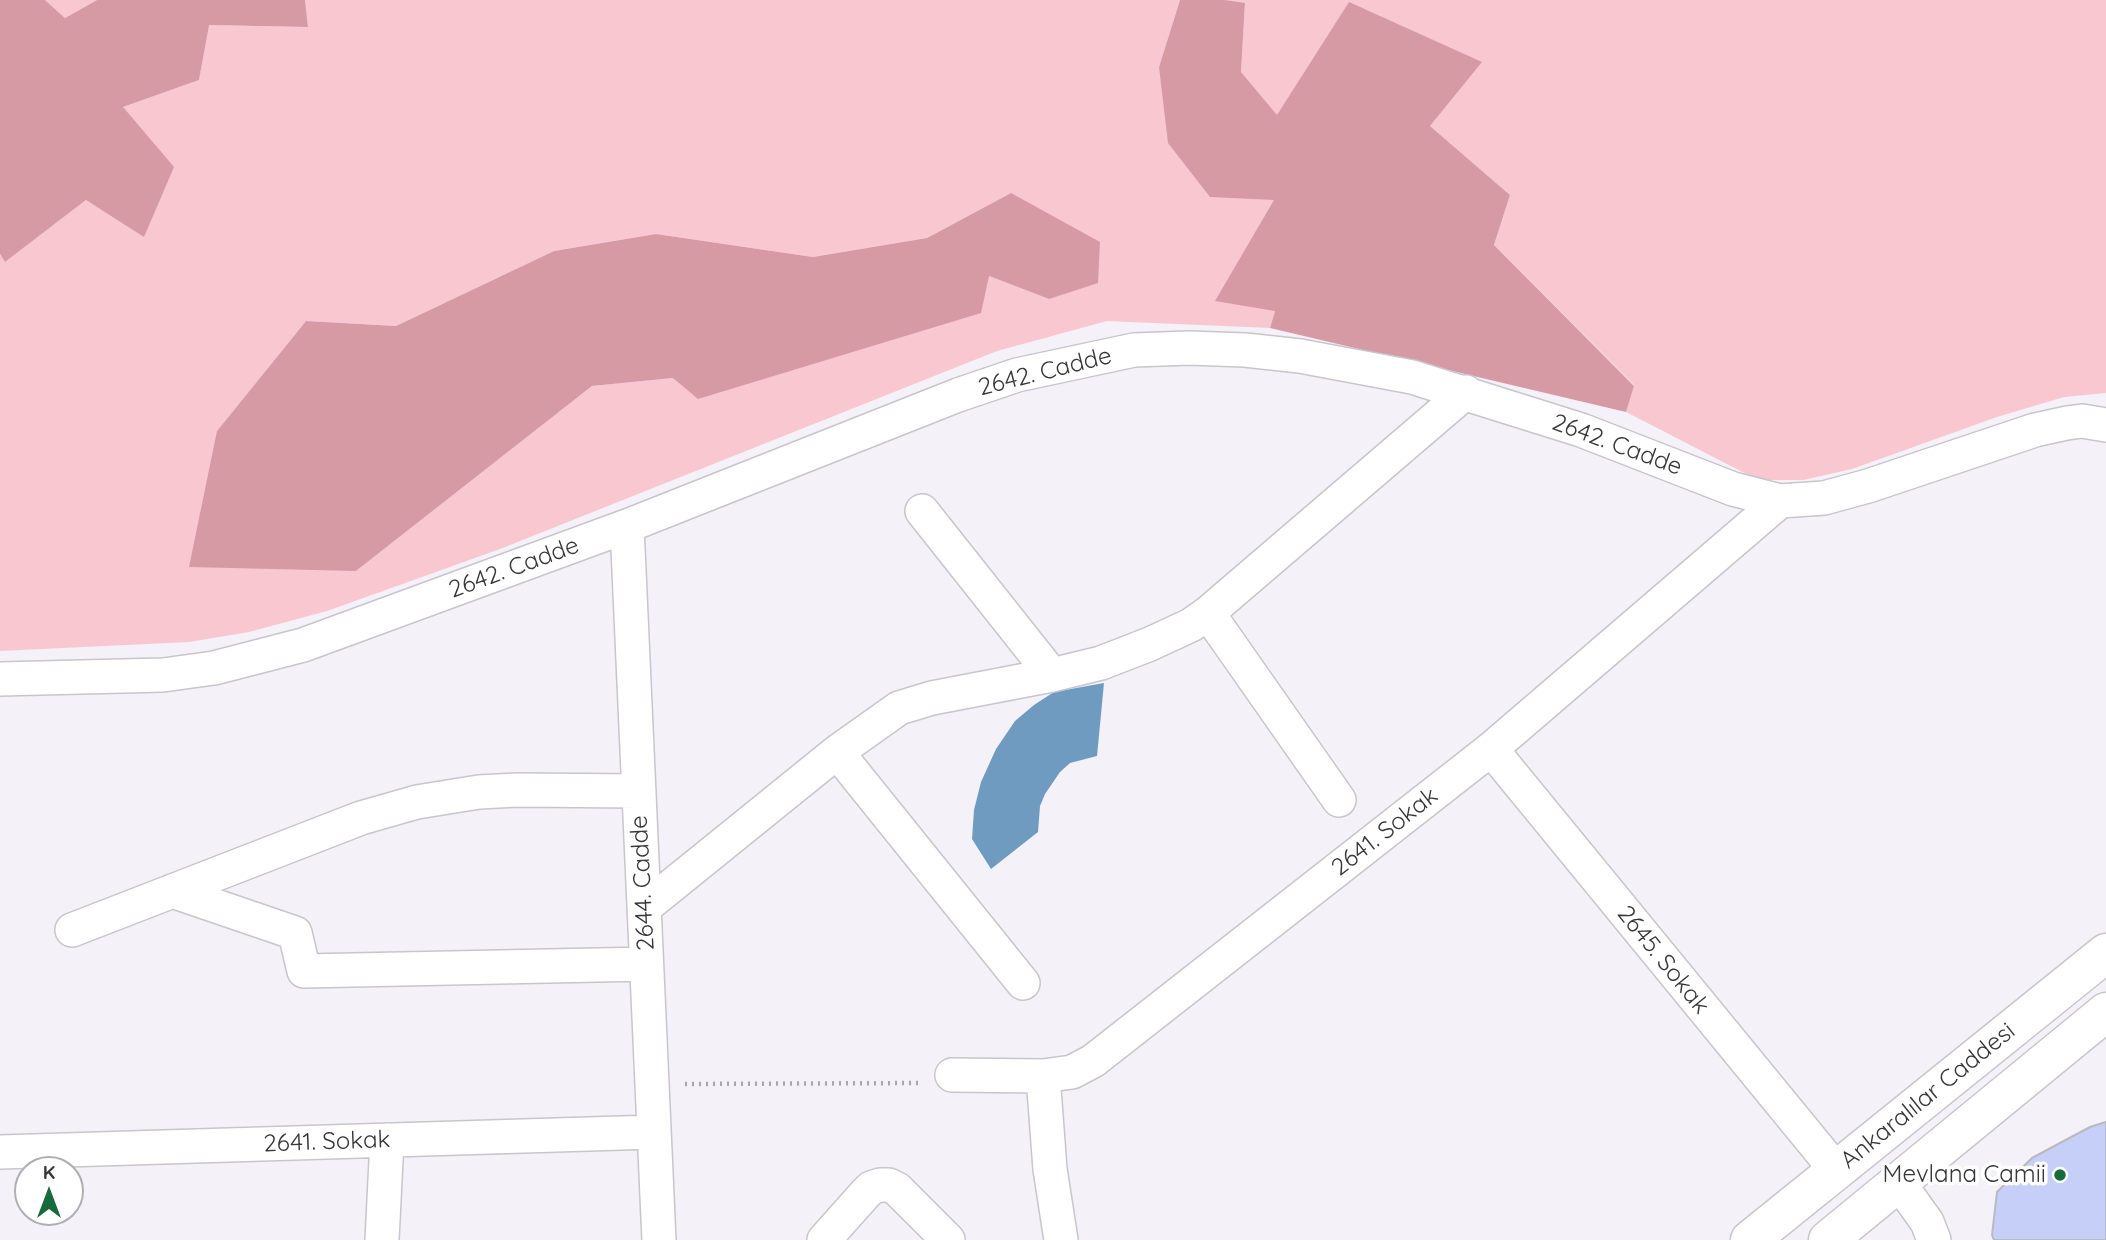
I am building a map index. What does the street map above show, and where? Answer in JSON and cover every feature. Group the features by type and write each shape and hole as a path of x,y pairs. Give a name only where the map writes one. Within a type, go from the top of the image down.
{"main road":[{"name":"Ankaralılar Caddesi","path":"1750,1240 2106,953"},
{"name":"Ankaralılar Caddesi","path":"1828,1240 2106,1012"}],"street":[{"name":"2642. Cadde","path":"0,679 163,675 258,658 349,630 626,526 958,394 1017,375 1134,350 1189,348 1300,356 1412,377 1581,430 1733,489 1780,501 1824,498 1868,486 2035,430 2067,422 2082,421 2106,425"},
{"path":"644,908 836,752 889,713 909,704 1052,676 1101,663 1191,625 1466,392"},
{"name":"2641. Sokak","path":"952,1075 1043,1076 1072,1072 1093,1060 1491,749 1780,501"},
{"path":"922,512 1052,676"},
{"name":"2644. Cadde","path":"626,526 659,1240"},
{"path":"1208,613 1339,800"},
{"name":"2645. Sokak","path":"1491,749 1836,1170"},
{"path":"836,752 1023,983"},
{"path":"72,930 361,818 418,802 479,792 517,790 639,791"},
{"path":"172,891 295,933 304,971 646,964"},
{"path":"1043,1076 1051,1180 1061,1240"},
{"name":"2641. Sokak","path":"0,1152 654,1132"},
{"path":"382,1240 387,1140"},
{"path":"1899,1182 1927,1222 1934,1240"},
{"path":"824,1240 864,1194 880,1185 897,1189 948,1240"}],"path":[{"path":"652,1084 943,1083 950,1081 952,1075"}],"shaded area":[{"path":"0,0 45,0 65,18 97,0 305,0 308,27 209,25 199,80 123,107 174,167 144,237 86,200 5,262 0,254"},
{"path":"45,0 97,0 65,18"},
{"path":"305,0 1180,0 1159,67 1274,199 1275,311 1270,328 1107,321 997,351 500,549 327,611 249,632 189,642 0,651 0,254 5,262 86,200 144,236 123,107 199,80 208,25 308,27","holes":["1011,193 1049,299 989,276 673,378 592,386 356,571 217,431 306,321 396,326 554,251 656,234 813,257 927,238"]},
{"path":"1180,0 1245,3 1241,72 1277,115 1349,2 1482,62 1430,126 1510,195 1494,245 1634,386 1626,412 1270,328 1275,311 1215,301 1274,200 1210,197 1168,143 1159,67"},
{"path":"1225,0 2106,0 2106,393 2064,397 1997,417 1852,469 1803,480 1758,480 1626,412 1634,385 1494,245 1510,195 1430,126 1481,62 1277,116 1241,72 1245,4"},
{"path":"1011,193 1100,242 1098,283 1049,299 989,276 981,313 698,399 673,378 592,386 356,571 189,567 217,431 306,321 396,326 554,251 656,234 813,257 927,238"}],"water":[{"path":"1104,683 1097,756 1070,763 1060,772 1040,806 1038,832 991,869 972,839 974,810 981,782 996,749 1015,721 1054,692"}],"building":[{"name":"Mevlana Camii","path":"2106,1122 2106,1240 1994,1240 1992,1235 1997,1192 2032,1158 2090,1127"}],"place":[{"name":"Mevlana Camii","path":"2060,1175"}]}
